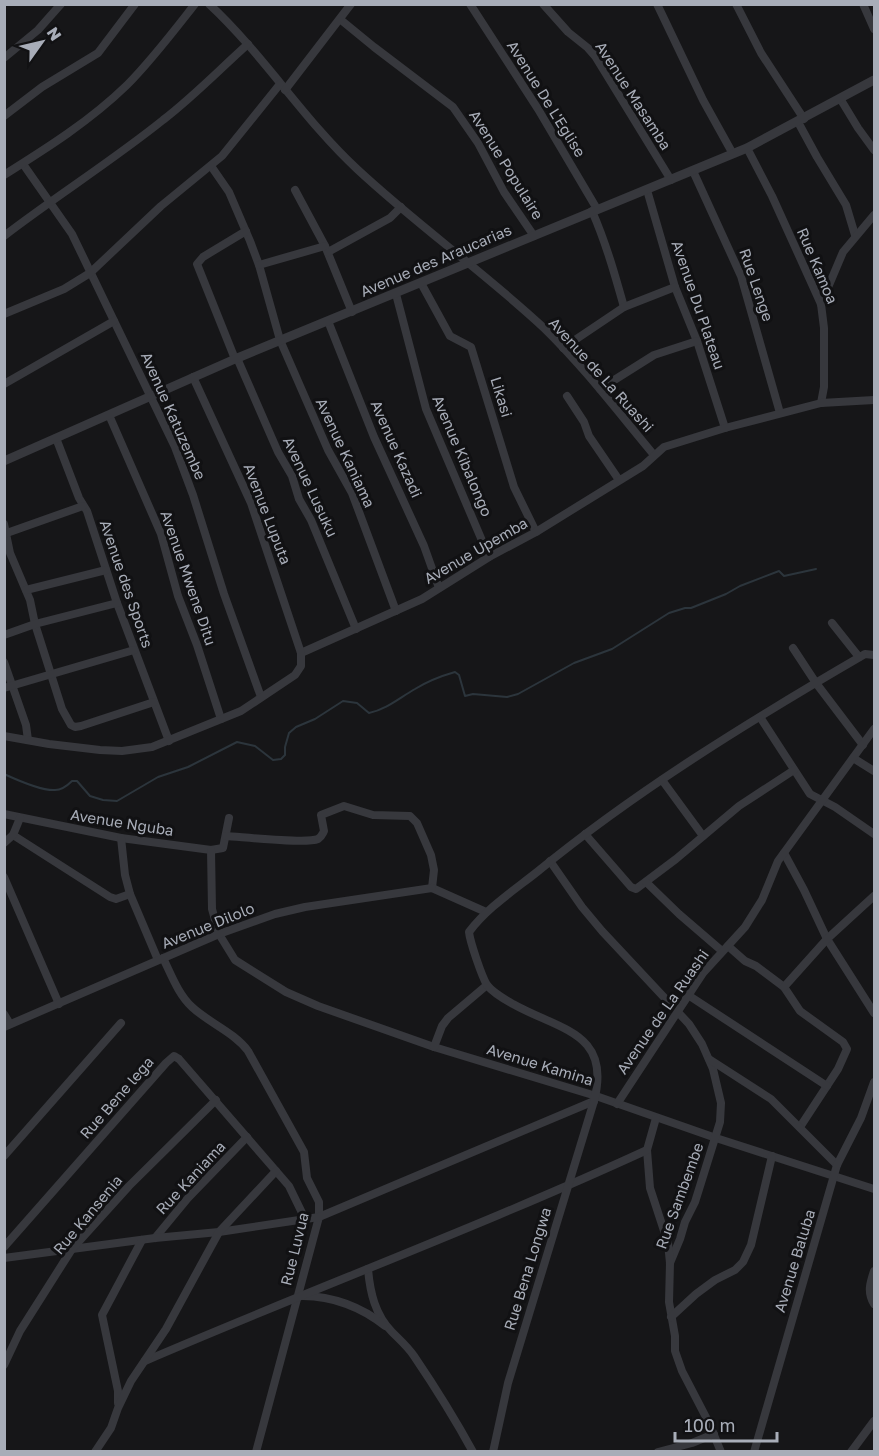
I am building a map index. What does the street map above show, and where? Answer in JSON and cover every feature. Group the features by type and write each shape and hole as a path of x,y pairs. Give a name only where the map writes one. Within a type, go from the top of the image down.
{"street":[{"path":"4,58 38,30 61,4"},
{"path":"4,116 42,87 98,53 135,4"},
{"path":"4,175 63,137 121,91 195,4"},
{"path":"4,314 64,289 90,273 161,206 212,166 341,20 351,4"},
{"name":"Avenue De L'Eglise","path":"470,4 538,109 594,210 615,268 616,285 624,308"},
{"name":"Avenue Masamba","path":"543,4 594,56 671,180"},
{"path":"657,4 703,100 734,154"},
{"path":"736,4 760,53 801,121 817,158 846,206 855,235"},
{"path":"863,4 874,28"},
{"name":"Avenue de La Ruashi","path":"213,6 248,44 323,136 357,169 508,296 563,348 654,455 664,447 780,413 821,403 874,400"},
{"name":"Avenue Populaire","path":"341,20 453,107 478,143 504,192 534,236"},
{"path":"4,236 165,119 248,44"},
{"name":"Avenue des Araucarias","path":"4,461 236,358 734,154 841,100 874,80"},
{"path":"841,100 874,150"},
{"name":"Rue Kamoa","path":"747,148 772,195 821,304 824,328 824,387 821,403"},
{"name":"Avenue Katuzembe","path":"23,164 72,234 175,447 194,495 224,594 261,697"},
{"name":"Avenue Kaniama","path":"212,166 228,192 246,231 260,265 280,340 328,450 352,493 396,611"},
{"name":"Rue Lenge","path":"693,171 741,276 780,413"},
{"path":"295,190 327,249 352,312"},
{"name":"Avenue Du Plateau","path":"646,190 675,287 697,341 725,428"},
{"path":"260,265 327,249 390,218 401,207"},
{"path":"821,304 839,259 855,235 874,215"},
{"name":"Avenue Lusuku","path":"246,231 203,256 197,264 278,452 292,476 299,499 311,520 356,629"},
{"name":"Likasi","path":"421,283 450,336 471,347 514,486 536,532"},
{"path":"563,348 624,308 675,287"},
{"name":"Avenue Kibalongo","path":"396,294 426,409 489,557"},
{"path":"4,384 114,321"},
{"name":"Avenue Kazadi","path":"328,321 374,437 424,546 439,588"},
{"path":"600,389 654,355 697,341"},
{"name":"Avenue Luputa","path":"193,377 249,499 301,653 301,666 295,675 261,697"},
{"path":"567,396 584,422 589,436 619,480"},
{"name":"Avenue Mwene Ditu","path":"109,415 161,534 178,596 197,645 220,719"},
{"name":"Avenue des Sports","path":"56,438 87,511 117,603 169,741"},
{"name":"Avenue Upemba","path":"301,653 396,611 439,588 643,466 654,455"},
{"path":"6,534 83,506"},
{"path":"4,524 10,553 32,606 35,624 51,674 63,709 73,727 154,702"},
{"path":"26,590 106,570"},
{"path":"4,634 117,603"},
{"path":"832,623 859,657"},
{"path":"793,648 816,683 863,745"},
{"path":"8,687 134,650"},
{"path":"434,1047 442,1026 448,1018 487,984 468,932 486,912 585,834 663,780 759,717 859,657 868,653 874,655"},
{"path":"4,662 8,687 26,725 28,740"},
{"path":"4,736 100,750 122,751 152,747 241,711 261,697"},
{"path":"759,717 810,794 836,807 874,834"},
{"name":"Avenue de La Ruashi","path":"617,1104 703,973 745,927 758,908 784,853 874,729"},
{"path":"853,758 874,771"},
{"path":"585,834 636,889 739,806 794,770"},
{"path":"663,780 703,836"},
{"path":"226,836 314,840 319,838 324,831 321,815 344,806 373,815 406,815 417,823 431,855 434,870 432,888 486,912"},
{"name":"Avenue Nguba","path":"4,814 121,838 211,850"},
{"path":"4,843 13,835 20,818"},
{"path":"211,850 222,849 229,818"},
{"path":"13,835 110,897 117,899 130,894"},
{"name":"Rue Luvua","path":"121,838 130,894 161,959 190,1005 249,1051 303,1148 306,1177 319,1202 320,1217 256,1452"},
{"name":"Avenue Kamina","path":"211,850 212,909 219,934 235,960 286,992 318,1006 434,1047 617,1104 874,1189"},
{"path":"784,853 827,939 874,1013"},
{"path":"550,861 593,920 689,1024 709,1059 771,1099 837,1165"},
{"path":"4,877 59,1004"},
{"path":"646,882 679,914 784,987 800,1011 843,1042 847,1048 838,1070 800,1127"},
{"name":"Avenue Dilolo","path":"7,1025 219,934 291,909 432,888"},
{"path":"784,987 827,939 874,896"},
{"name":"Rue Bena Longwa","path":"487,984 503,998 523,1010 569,1030 586,1043 596,1061 599,1075 595,1098 508,1383 493,1452"},
{"path":"688,995 827,1086"},
{"path":"4,1014 7,1025"},
{"path":"4,1156 121,1023"},
{"name":"Rue Bene lega","path":"4,1247 174,1056 216,1100 276,1171 294,1194 305,1220"},
{"name":"Rue Sambembe","path":"670,1263 695,1202 720,1122 721,1102 709,1059"},
{"name":"Avenue Baluba","path":"754,1452 837,1165 861,1118 874,1083"},
{"path":"4,1258 219,1232 320,1217 595,1098"},
{"name":"Rue Kansenia","path":"4,1365 21,1331 72,1249 121,1194 216,1100"},
{"path":"656,1118 647,1150 650,1188 665,1233 670,1263 670,1317 677,1359 721,1452"},
{"name":"Rue Kaniama","path":"155,1238 188,1198 248,1137"},
{"path":"145,1361 297,1296 470,1229 647,1150"},
{"path":"670,1317 696,1294 715,1280 735,1270 743,1262 750,1245 772,1156"},
{"path":"95,1452 111,1428 131,1381 155,1348 219,1232 276,1171"},
{"path":"118,1408 118,1391 102,1315 142,1240"},
{"path":"368,1269 374,1303 391,1331"},
{"path":"874,1271 870,1291 874,1304"},
{"path":"297,1296 322,1297 350,1306 366,1312 391,1331 405,1344 420,1365 473,1452"},
{"path":"851,1452 874,1421"},
{"path":"658,1452 692,1443 714,1434"}],"waterway":[{"path":"4,774 29,785 49,790 60,789 72,781 77,781 90,796 117,801 158,777 188,767 237,742 255,746 273,760 281,759 285,755 289,733 343,701 357,703 369,713 387,706 430,681 455,672 459,675 465,696 473,694 507,697 518,694 574,663 612,649 669,613 691,608 779,571 784,576 816,569"}]}
